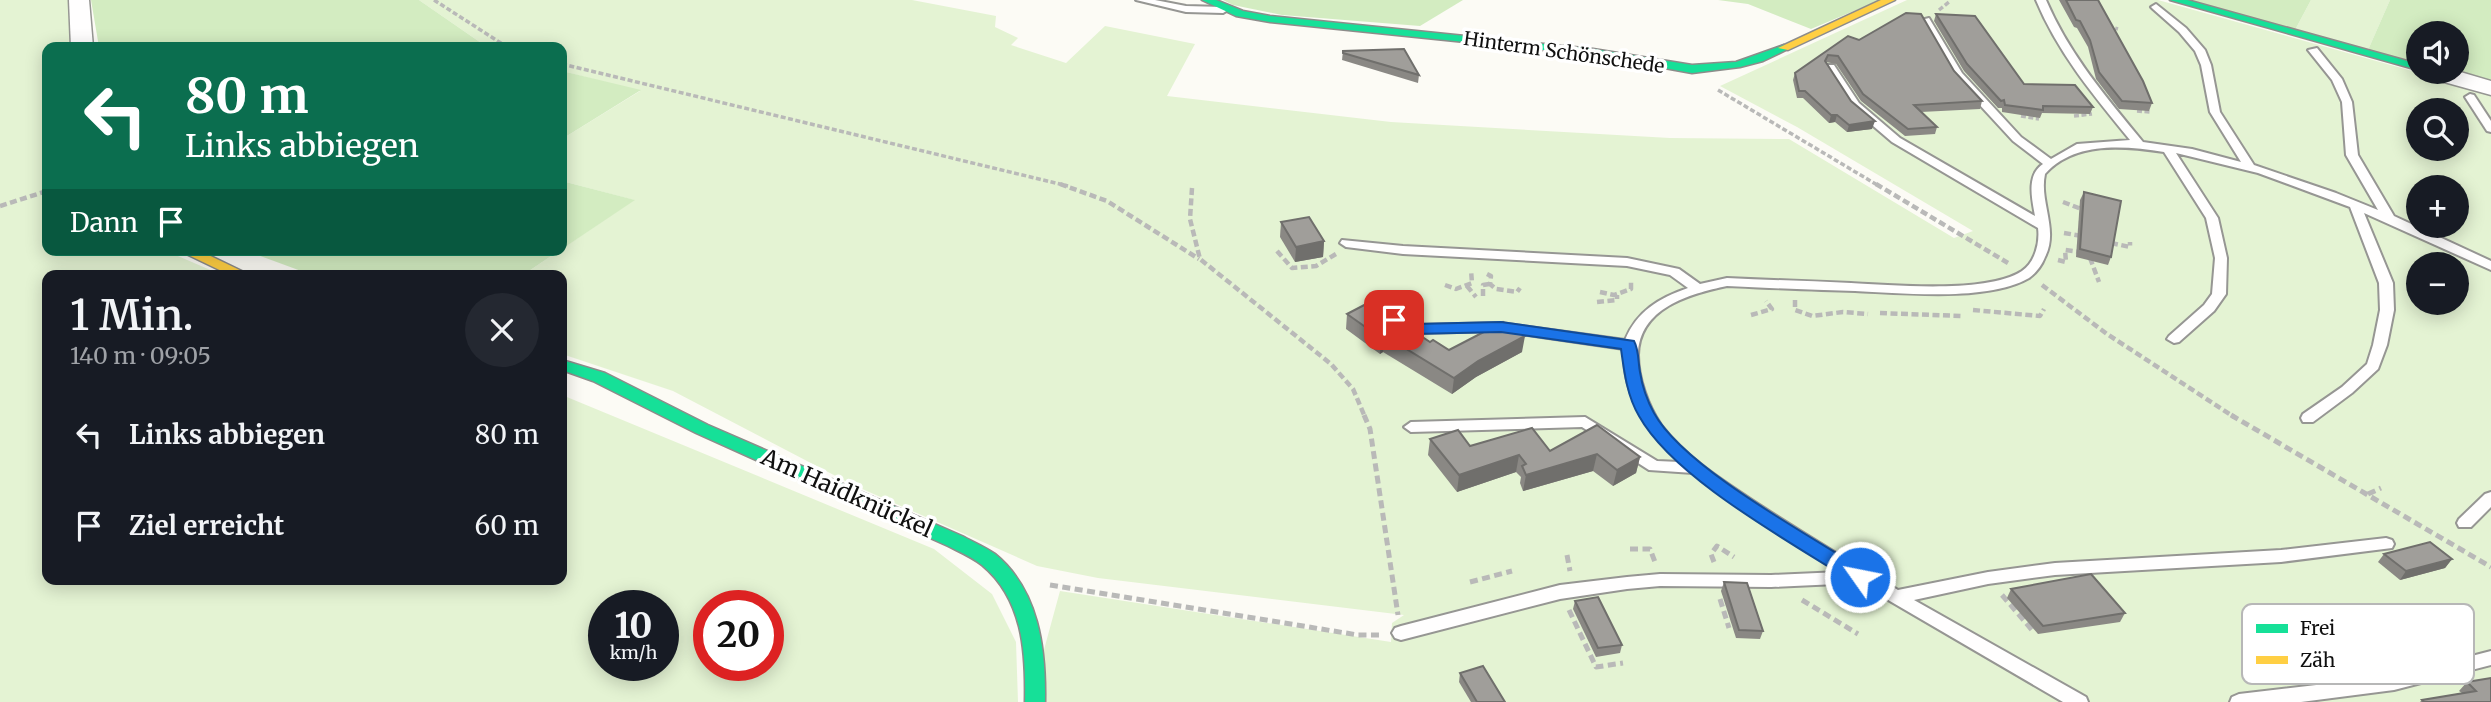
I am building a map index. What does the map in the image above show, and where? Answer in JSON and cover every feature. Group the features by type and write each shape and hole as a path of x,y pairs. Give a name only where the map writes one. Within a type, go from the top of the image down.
{"street":[{"path":"79,0 82,42"},
{"name":"Hinterm Schönschede","path":"1206,0 1227,10 1270,19 1593,52 1692,69 1736,65 1759,59 1890,0"},
{"path":"2175,0 2406,64"},
{"path":"2469,82 2491,88"},
{"path":"199,256 231,270"},
{"name":"Am Haidknückel","path":"567,367 599,377 702,429 956,541 990,561 1007,579 1033,631 1037,662 1035,702"}],"lane":[{"name":"Hinterm Schönschede","path":"1141,0 1186,9 1227,10"},
{"path":"2041,0 2061,43 2078,69 2140,145"},
{"path":"2156,7 2189,37 2204,59 2213,107 2221,124 2244,153 2249,167"},
{"path":"1926,20 1958,75 2017,139 2048,162"},
{"path":"2313,50 2337,79 2342,90 2347,102 2349,143 2353,155 2389,218"},
{"path":"1830,67 1855,105 1896,140 2042,226"},
{"path":"2470,97 2491,129"},
{"path":"2079,702 1860,577 1732,495 1696,468 1662,436 1646,414 1632,376 1629,345 1642,320 1664,301 1697,288 1727,282 1943,291 1966,289 2027,274 2040,254 2045,238 2037,203 2039,172 2048,162 2070,149 2125,143 2215,157 2249,167 2389,218 2491,266"},
{"path":"2167,148 2212,218 2221,258 2219,294 2208,308 2174,339"},
{"path":"2308,418 2347,390 2373,366 2380,345 2387,310 2386,283 2355,205"},
{"path":"1346,243 1403,250 1655,266 1674,272 1697,288"},
{"path":"1374,312 1413,329 1501,327 1629,345"},
{"path":"1410,427 1585,422 1654,466 1696,468"},
{"path":"2465,523 2491,498"},
{"path":"1895,597 1988,578 2054,569 2281,556 2386,544"},
{"path":"1401,634 1560,592 1660,580 1771,581 1860,577"},
{"path":"2474,662 2491,658"},
{"path":"2239,702 2385,684"}],"path":[{"path":"434,0 499,42"},
{"path":"2105,26 2118,29"},
{"path":"567,65 1071,187 1107,201 1200,259 1331,363 1353,389 1370,429 1401,634 1357,635 1093,590 1007,579"},
{"path":"1692,69 1729,96 2027,274 2107,334 2196,394 2491,567"},
{"path":"1192,188 1190,219 1200,259"},
{"path":"0,206 42,193"},
{"path":"2063,202 2094,212"},
{"path":"2042,226 2090,238"},
{"path":"2103,241 2130,247 2130,242"},
{"path":"1277,251 1292,268 1308,269 1322,265 1346,243"},
{"path":"2040,254 2066,262 2065,250 2086,253 2093,261 2099,282"},
{"path":"1445,285 1456,289 1472,283 1474,278 1470,272 1471,262 1465,254"},
{"path":"1486,274 1491,276 1490,284"},
{"path":"1600,292 1617,295 1627,292 1631,289 1630,282"},
{"path":"1790,283 1796,298 1796,310 1807,316 1821,317 1841,312 1868,314"},
{"path":"1483,296 1483,285 1490,284 1507,292 1517,292 1520,288"},
{"path":"1467,286 1476,297"},
{"path":"1597,302 1614,302 1617,295"},
{"path":"1751,314 1772,309 1766,300 1769,299"},
{"path":"1973,310 2040,316 2045,309"},
{"path":"1880,313 1962,316"},
{"path":"2368,494 2381,488"},
{"path":"1471,582 1512,571"},
{"path":"1988,578 2032,630"},
{"path":"1714,581 1729,628"},
{"path":"1771,581 1858,634"},
{"path":"1560,592 1596,667 1623,663"}],"green space":[{"path":"0,0 68,0 72,42 42,42 42,256 178,256 210,270 42,270 42,585 567,585 567,397 934,549 992,594 1016,642 1018,702 0,702"},
{"path":"91,0 419,0 480,42 98,42"},
{"path":"419,0 912,0 996,16 995,27 1018,38 1011,45 1066,63 1105,26 1195,44 1167,96 1391,122 1670,138 1789,139 1954,238 1973,231 1797,127 1720,86 1907,0 2158,0 2406,69 2406,84 2459,84 2491,93 2491,702 1038,702 1042,657 1060,591 1391,642 1392,623 1404,615 1098,578 1037,566 851,484 673,391 567,356 567,270 530,270 551,256 567,256 567,245 634,200 567,182 567,136 640,91 567,72 567,42 480,42"},
{"path":"1223,0 1463,0 1420,26 1282,15 1233,5"},
{"path":"1718,0 1880,0 1811,29 1748,4"},
{"path":"2187,0 2311,0 2295,30"},
{"path":"2311,0 2390,0 2368,50 2295,30"},
{"path":"2390,0 2491,0 2491,84 2469,76 2469,21 2406,21 2406,61 2368,50"},
{"path":"567,72 641,90 567,136"},
{"path":"567,182 635,200 567,246"},
{"path":"260,256 551,256 530,270 298,270"}],"building":[{"path":"2066,0 2098,0 2143,81 2152,103 2122,101 2099,72 2090,40"},
{"path":"1906,13 1921,14 1954,71 1982,101 1914,105 1937,127 1908,129 1863,94 1838,56 1828,55 1825,61 1851,101 1875,121 1849,125 1837,115 1831,115 1805,91 1799,91 1795,73 1848,36 1859,40"},
{"path":"1936,14 1975,16 2024,84 2075,85 2093,107 2043,106 2043,110 2005,105 2004,100 2001,101 1967,64"},
{"path":"1404,49 1419,75 1343,53 1343,51"},
{"path":"2084,192 2121,201 2111,257 2080,249"},
{"path":"1309,217 1324,241 1296,247 1281,222"},
{"path":"1370,302 1430,342 1433,340 1449,350 1503,322 1525,336 1478,361 1454,378 1385,336 1381,338 1347,314"},
{"path":"1597,425 1640,457 1617,470 1597,454 1526,475 1522,466 1526,464 1519,455 1459,475 1430,439 1458,430 1470,446 1532,428 1550,451"},
{"path":"2430,542 2452,559 2406,571 2384,554"},
{"path":"2091,574 2125,613 2043,626 2011,589"},
{"path":"1724,582 1747,583 1763,631 1739,630"},
{"path":"1598,597 1622,645 1598,648 1575,601"},
{"path":"1483,666 1505,702 1477,702 1460,673"},
{"path":"2491,678 2491,702 2422,700 2476,691 2469,684 2474,684 2474,681"}],"traffic: fast":[{"path":"1207,0 1240,14 1270,19 1593,52 1692,69 1736,65 1784,48"},
{"path":"2175,0 2406,64"},
{"path":"567,367 599,377 702,429 955,541 985,557 1003,574 1023,607 1033,644 1035,702"}],"traffic: slow":[{"path":"1784,48 1890,0"},
{"path":"199,256 231,270"}],"route":[{"path":"1394,320 1413,329 1501,327 1629,345 1632,376 1646,414 1662,436 1696,468 1732,495 1860,577"}]}
